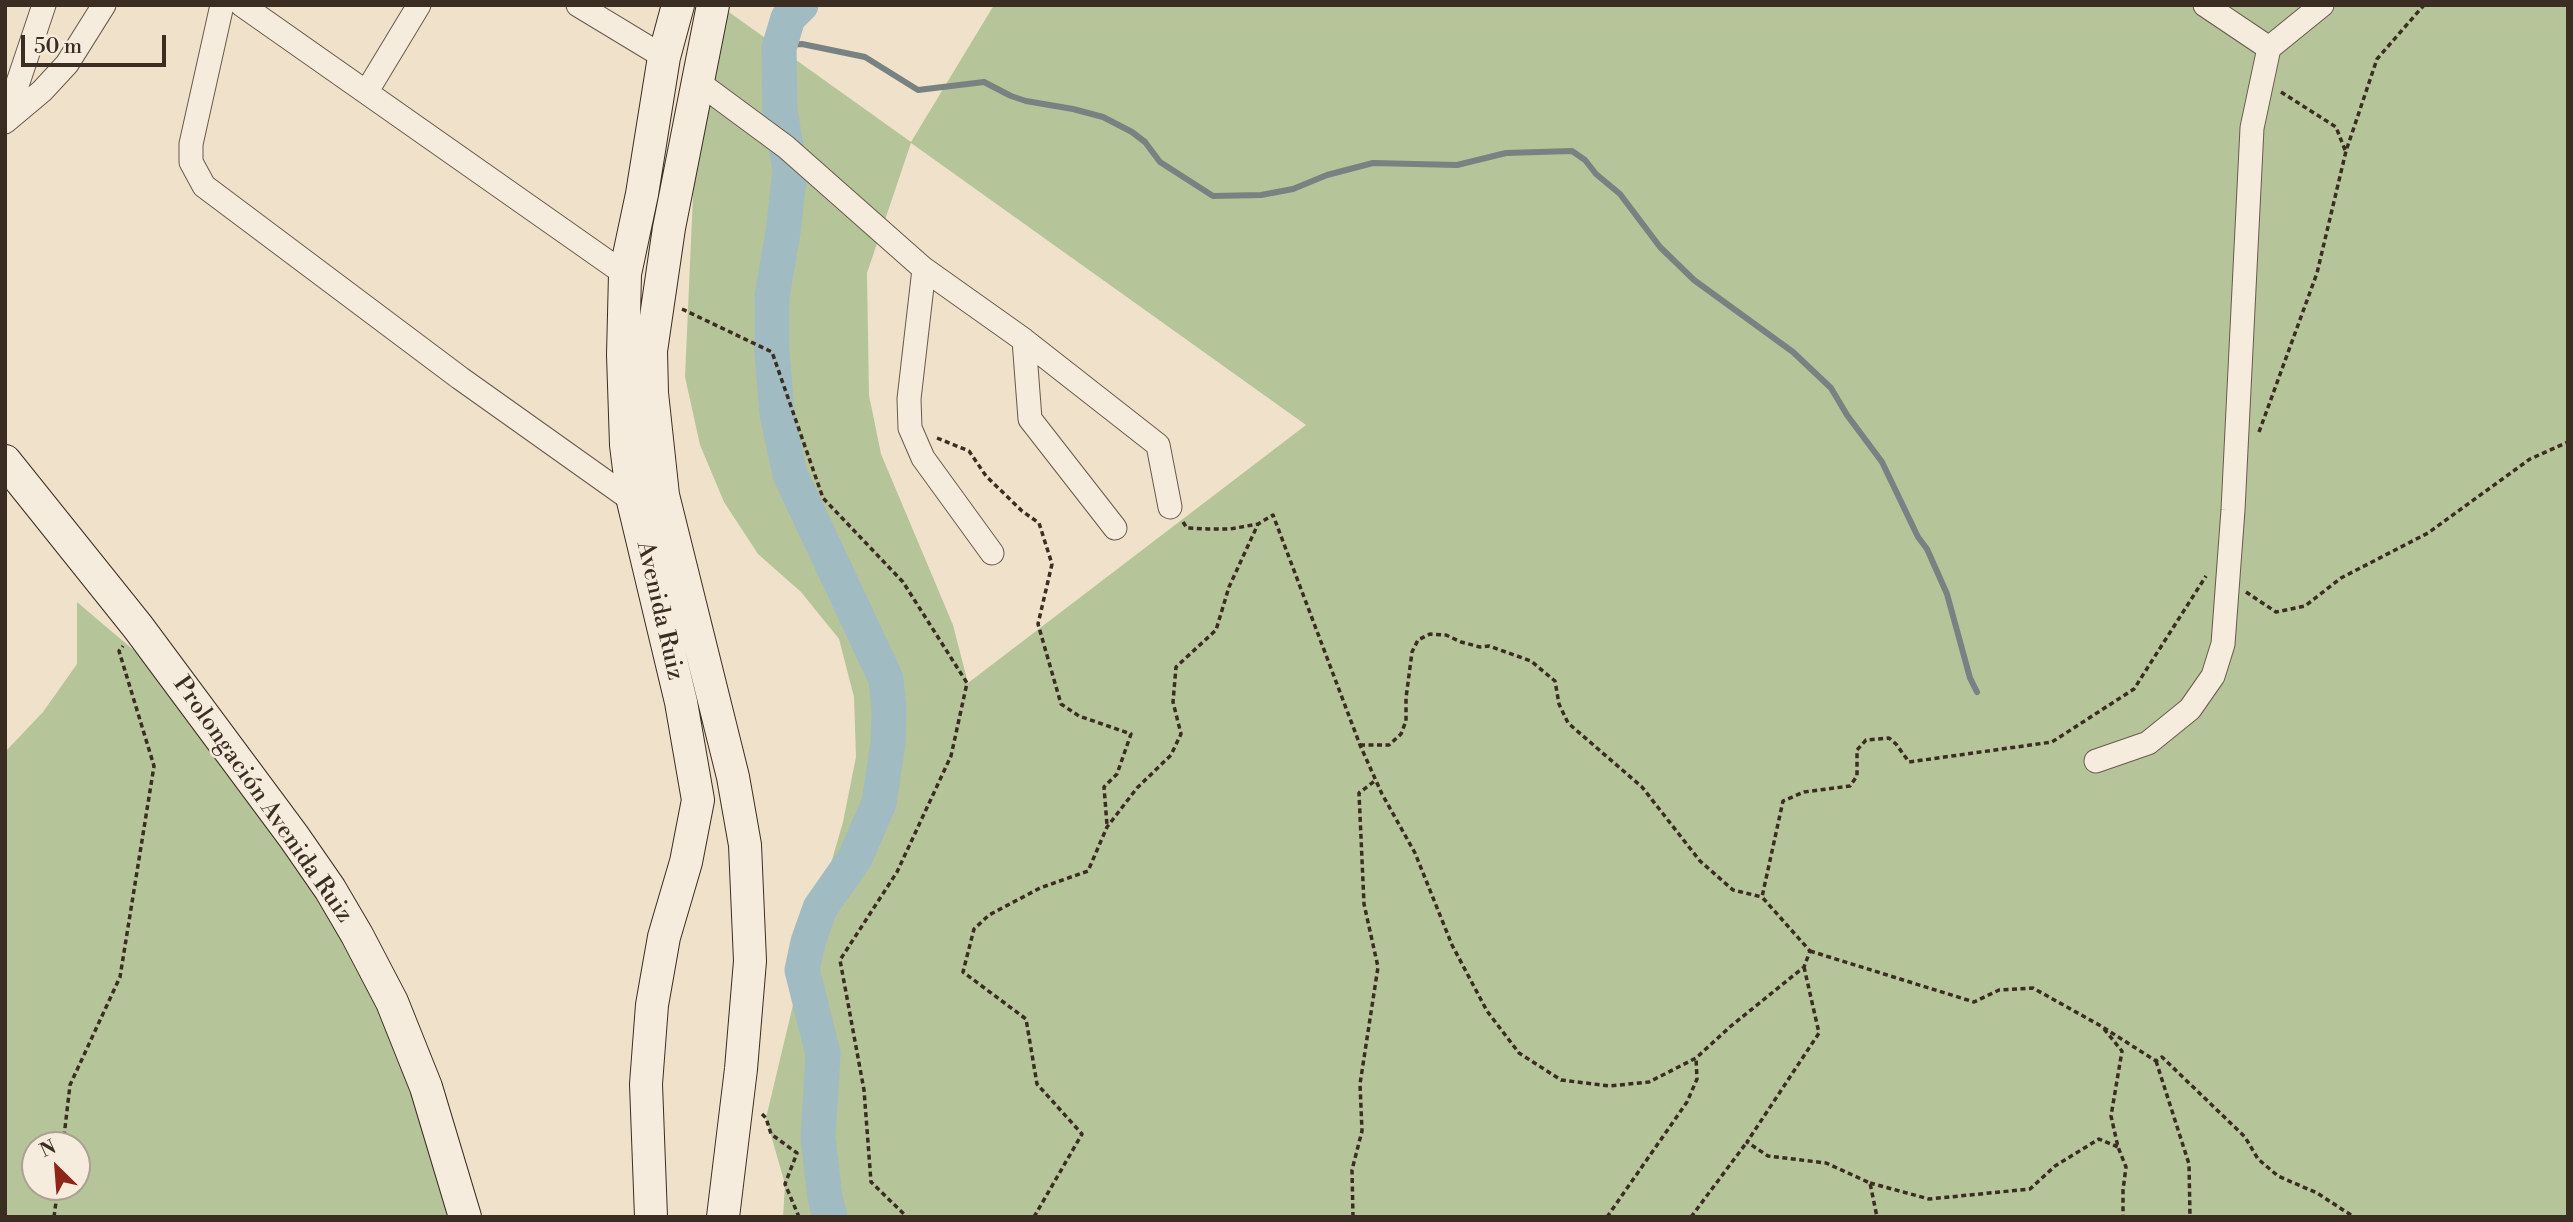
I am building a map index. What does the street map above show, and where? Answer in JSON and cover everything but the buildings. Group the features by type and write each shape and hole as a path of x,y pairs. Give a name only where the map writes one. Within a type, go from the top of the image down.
{"street":[{"path":"5,121 44,5"},
{"path":"5,121 42,91 67,64 104,5"},
{"path":"222,5 191,144 191,162 204,186 460,378 633,501 663,495"},
{"path":"242,5 625,274"},
{"path":"367,91 419,5"},
{"path":"578,5 664,57"},
{"name":"Avenida Ruiz","path":"651,1217 646,1084 652,1004 664,937 687,862 698,800 681,702 633,501 626,444 623,355 625,274 642,194 664,57 678,5"},
{"name":"Avenida Ruiz","path":"713,5 669,228 651,351 652,393 663,495 733,777 745,845 750,961 741,1069 723,1217"},
{"path":"2204,5 2266,58"},
{"path":"2096,761 2148,743 2190,709 2213,676 2224,644 2252,128 2266,58 2322,5"},
{"path":"698,82 786,147 924,269 1024,340 1158,445 1170,507"},
{"path":"924,269 909,399 910,428 923,458 992,553"},
{"path":"1024,340 1030,419 1115,528"},
{"name":"Prolongación Avenida Ruiz","path":"5,460 138,627 294,837 357,935 392,1002 426,1087 464,1217"}],"path":[{"path":"2258,434 2318,273 2346,151 2377,59 2424,5"},
{"path":"2266,58 2273,84 2336,127 2346,151"},
{"path":"682,309 772,352 823,498 903,582 967,684 951,756 897,872 840,960 864,1090 871,1182 906,1217"},
{"path":"910,428 969,451 986,476 1022,511 1039,523 1052,564 1038,624 1061,704 1079,716 1131,734 1117,774 1104,787 1107,827"},
{"path":"1762,897 1783,801 1804,792 1850,786 1857,776 1857,750 1866,740 1889,738 1909,762 2052,741 2134,690 2217,559 2229,570 2240,587 2276,612 2305,606 2341,578 2428,533 2530,459 2568,442"},
{"path":"1170,507 1187,528 1230,529 1258,524 1273,515 1360,745 1376,780 1415,853 1458,956 1487,1011 1519,1053 1561,1080 1610,1086 1649,1082 1696,1058 1804,967 1810,951"},
{"path":"1034,1217 1082,1134 1037,1084 1026,1019 963,972 974,929 989,915 1040,888 1088,871 1107,827 1137,788 1171,755 1181,734 1173,702 1176,667 1216,630 1229,587 1258,524"},
{"path":"64,1131 69,1085 120,978 146,826 153,766 119,651 138,627"},
{"path":"1360,745 1389,745 1401,734 1406,721 1412,652 1418,640 1430,634 1446,635 1480,647 1489,646 1531,660 1555,681 1559,704 1568,723 1642,787 1700,861 1733,890 1762,897 1810,951 1974,1002 1999,990 2033,988 2156,1061 2189,1164 2190,1217"},
{"path":"1353,1217 1352,1170 1362,1131 1360,1084 1378,967 1364,904 1359,793 1376,780"},
{"path":"1691,1217 1747,1142 1819,1033 1804,967"},
{"path":"2101,1026 2122,1051 2111,1116 2126,1167 2123,1217"},
{"path":"2156,1061 2162,1057 2245,1137 2258,1159 2278,1176 2317,1193 2354,1217"},
{"path":"1607,1217 1688,1102 1697,1079 1696,1058"},
{"path":"758,1110 766,1118 771,1135 797,1153 785,1184 799,1217"},
{"path":"1747,1142 1768,1156 1826,1163 1870,1183 1929,1199 2030,1189 2055,1166 2099,1139 2118,1147"},
{"path":"1870,1183 1877,1217"}],"green space":[{"path":"719,5 911,142 994,5 2568,5 2568,1217 783,1217 785,1184 766,1118 808,942 843,822 856,757 854,697 839,639 801,592 758,554 724,502 700,445 685,377 698,82","holes":["911,143 1306,425 968,683 953,625 881,454 869,395 867,273"]},
{"path":"77,602 223,726 352,932 462,1217 5,1217 5,752 43,712 77,664"}],"waterway":[{"path":"801,5 788,18 779,48 780,111 790,170 772,296 772,352 777,414 790,474 886,679 889,711 888,743 879,803 855,858 820,908 802,970 823,1054 818,1138 830,1217"},
{"path":"779,48 802,44 865,57 918,90 984,82 1026,101 1103,117 1132,132 1145,142 1160,162 1213,196 1261,195 1293,189 1327,175 1373,163 1457,165 1506,153 1572,151 1620,194 1660,247 1694,280 1793,352 1831,388 1847,415 1882,462 1918,537 1927,549 1947,594 1970,678 1977,692"}]}
